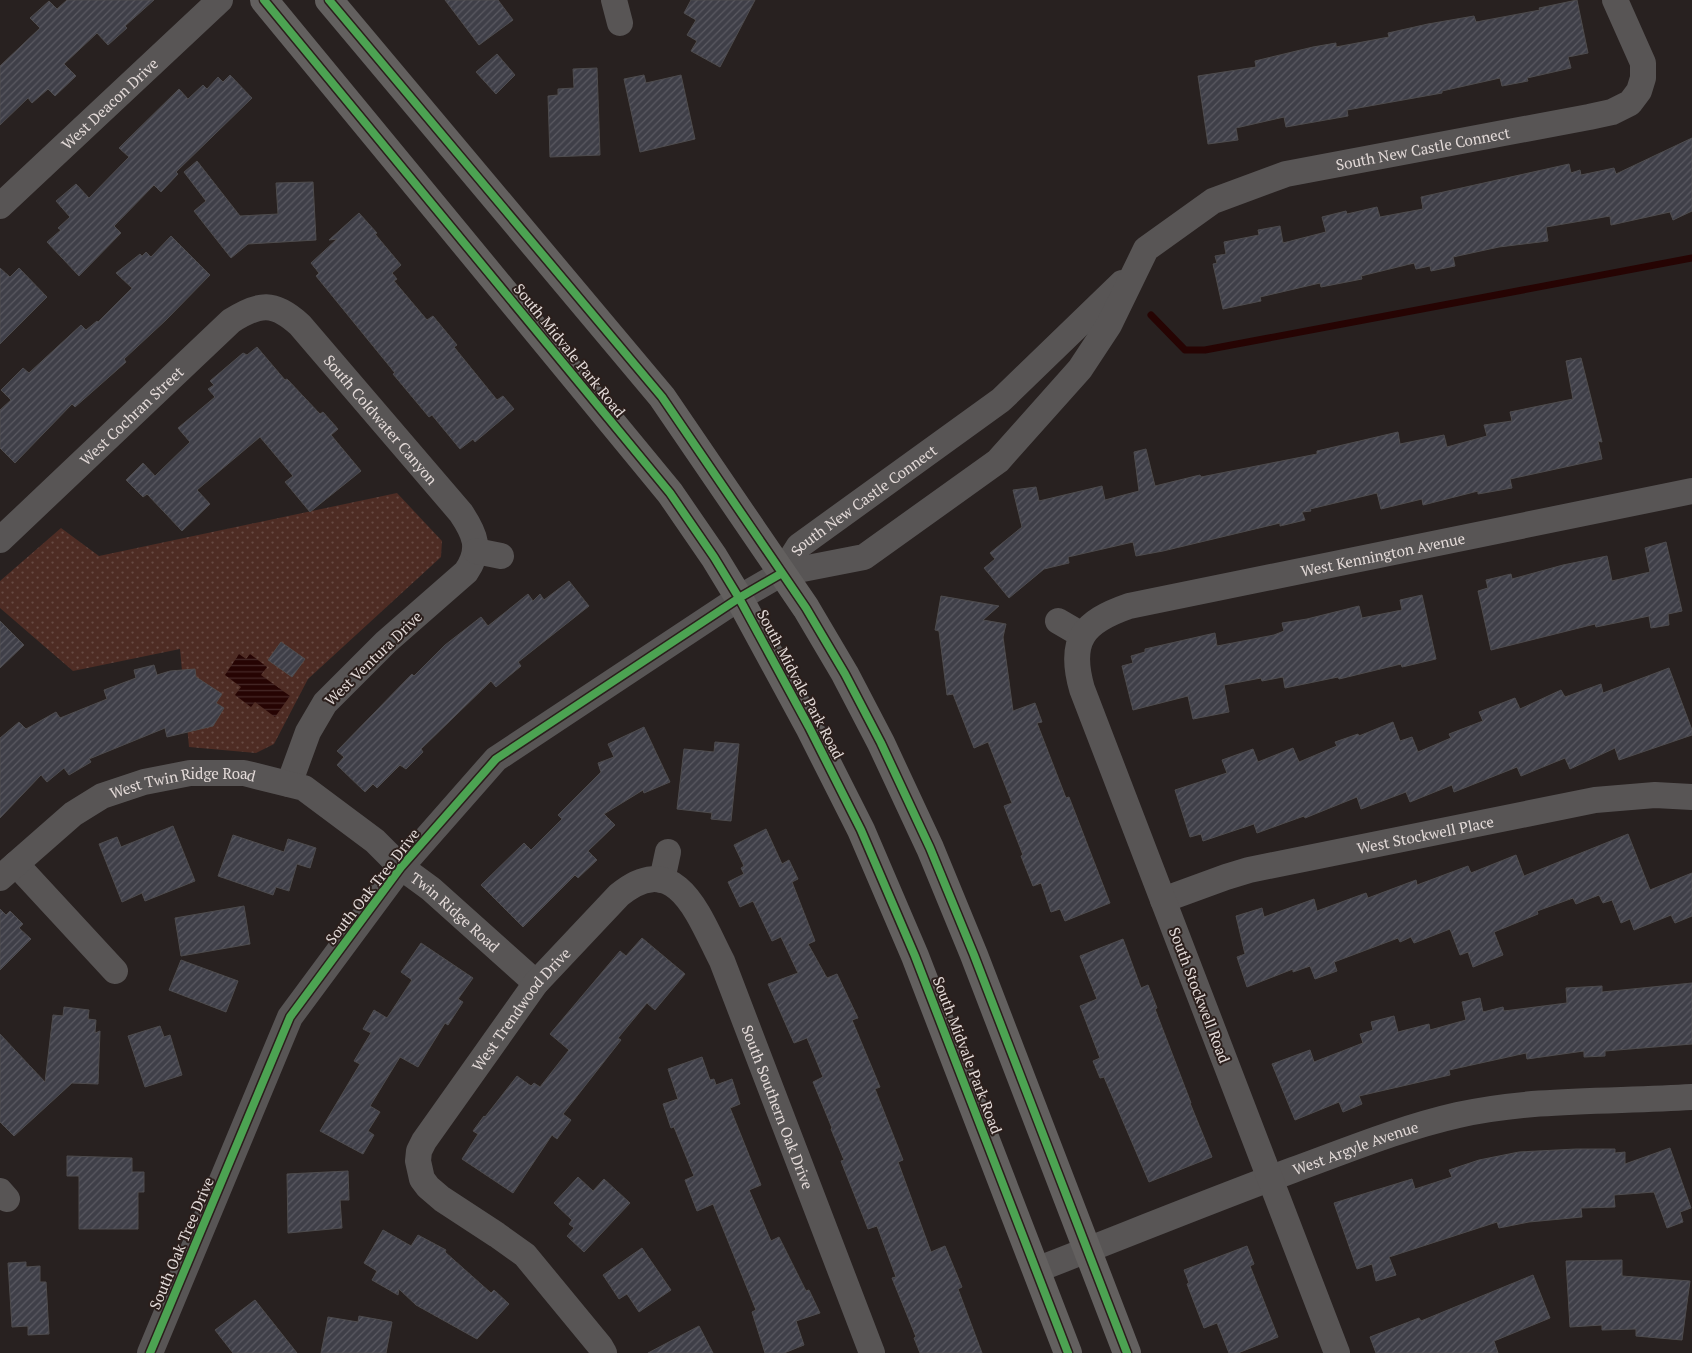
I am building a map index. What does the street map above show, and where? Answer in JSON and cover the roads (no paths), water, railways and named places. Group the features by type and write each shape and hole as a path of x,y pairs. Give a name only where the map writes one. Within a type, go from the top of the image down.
{"main road":[{"name":"South Midvale Park Road","path":"264,0 670,493 709,549 739,598 827,761 881,874 936,1010 1068,1353"},
{"path":"329,0 662,397 806,608 845,674 915,813 960,919 1127,1353"}],"street":[{"name":"West Deacon Drive","path":"0,206 220,0"},
{"name":"South New Castle Connect","path":"782,573 864,557 998,461 1080,369 1109,325 1146,249 1213,201 1286,174 1612,112 1646,94 1643,63 1615,0"},
{"name":"South New Castle Connect","path":"782,573 799,546 1001,400 1134,272"},
{"name":"West Cochran Street","path":"0,540 231,321 245,312 258,307 272,297"},
{"name":"South Coldwater Canyon","path":"272,297 320,347 461,513 473,533 476,548"},
{"name":"West Kennington Avenue","path":"1082,635 1094,622 1110,612 1129,606 1692,491"},
{"path":"476,548 501,556"},
{"name":"West Ventura Drive","path":"289,784 308,732 325,703 386,642 466,572 472,563 476,548"},
{"name":"South Oak Tree Drive","path":"150,1353 290,1017 402,867 496,759 739,598 782,573"},
{"path":"1058,621 1082,635"},
{"name":"South Stockwell Road","path":"1082,635 1077,653 1077,671 1082,688 1337,1353"},
{"name":"West Twin Ridge Road","path":"8,871 73,814 102,796 144,782 190,773 244,773 304,788 375,841"},
{"name":"West Stockwell Place","path":"1163,900 1226,877 1256,869 1586,802 1632,796 1692,797"},
{"name":"Twin Ridge Road","path":"375,841 402,867 431,889 536,983"},
{"path":"660,880 668,852"},
{"path":"8,871 116,972"},
{"name":"West Trendwood Drive","path":"604,1353 525,1255 410,1175 418,1161 419,1151 424,1141 536,983 619,895 641,881 660,880"},
{"name":"South Southern Oak Drive","path":"660,880 678,889 692,902 722,961 872,1353"},
{"name":"West Argyle Avenue","path":"1036,1270 1394,1133 1459,1115 1538,1104 1692,1097"}],"waterway":[{"path":"1151,315 1185,350 1205,350 1692,258"}]}
